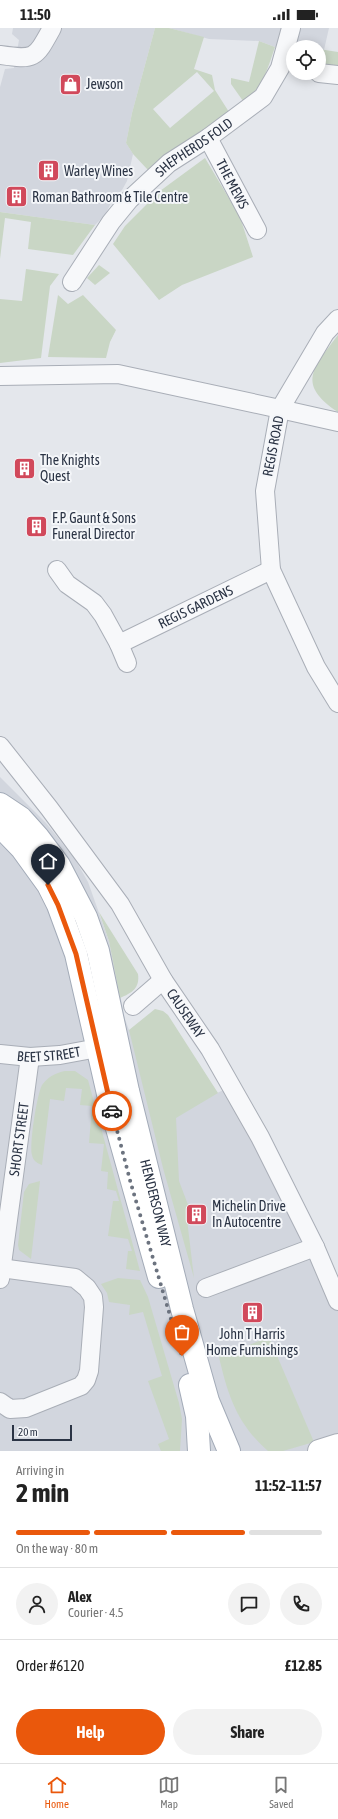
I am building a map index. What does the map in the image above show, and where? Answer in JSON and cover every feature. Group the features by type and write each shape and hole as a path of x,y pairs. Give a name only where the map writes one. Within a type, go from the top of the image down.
{"main road":[{"name":"HENDERSON WAY","path":"0,804 22,818 38,837 59,866 86,917 98,951 127,1085 182,1309 208,1402 229,1451"},
{"name":"HENDERSON WAY","path":"0,826 37,868 48,885 58,905 76,954 131,1184 194,1399 197,1416 199,1451"},
{"path":"319,1451 338,1445"}],"street":[{"path":"0,55 22,58 34,56 41,49 52,28"},
{"name":"SHEPHERDS FOLD","path":"290,40 291,28"},
{"name":"SHEPHERDS FOLD","path":"72,282 111,222 129,200 169,163 208,138 263,97 286,69"},
{"path":"326,74 338,75"},
{"name":"THE MEWS","path":"208,138 257,230"},
{"path":"338,320 325,333 280,408 338,422"},
{"name":"REGIS ROAD","path":"0,376 118,374 280,408 265,491 271,570 316,667 338,703"},
{"path":"57,570 67,584 94,603 103,615 119,644 127,663"},
{"name":"REGIS GARDENS","path":"119,644 271,570"},
{"name":"CAUSEWAY","path":"0,746 49,808 120,904 164,980 210,1049 260,1137 315,1246 338,1301"},
{"path":"98,951 91,961 106,1040 98,1048"},
{"path":"132,1006 164,980"},
{"name":"BEET STREET","path":"0,1054 30,1057 60,1056 98,1048"},
{"name":"SHORT STREET","path":"0,1402 10,1409 26,1408 81,1386 86,1380 89,1371 94,1307 93,1298 87,1288 75,1278 0,1272 30,1057"},
{"path":"206,1288 315,1246"}],"shaded area":[{"path":"13,28 155,28 132,113 126,143 133,154 127,181 122,190 113,199 105,215 95,225 0,212 0,87 5,69 14,68 19,40 12,34"},
{"path":"169,28 329,28 326,41 286,40 285,47 275,47 259,41 209,39"},
{"path":"0,777 46,823 75,859 88,882 109,941 125,1019 129,1030 217,1093 230,1087 338,1300 338,1451 0,1451"}],"green space":[{"path":"155,28 169,28 204,37 194,69 212,75 215,90 229,112 178,147 148,170 133,154 126,143 132,113","holes":["197,72 214,91 170,128 153,109"]},
{"path":"259,41 275,47 267,70 260,84 250,96 243,101 231,84 231,78 249,82"},
{"path":"326,50 338,52 338,67 326,66"},
{"path":"205,158 240,217 253,257 182,285 159,300 113,244 125,226 160,191"},
{"path":"0,212 95,225 73,255 28,249 31,222 5,218 0,259"},
{"path":"99,265 110,273 95,285 87,278"},
{"path":"26,269 59,274 50,286 41,358 0,363 0,299 22,301"},
{"path":"58,295 68,304 83,295 116,330 110,342 106,358 48,357"},
{"path":"338,335 338,412 325,402 317,393 313,384 313,375 316,366"},
{"path":"99,912 138,974 138,983 134,989 120,998 109,941"},
{"path":"155,1009 163,1011 168,1015 218,1093 176,1118 179,1181 190,1210 186,1211 194,1278 163,1168 129,1030"},
{"path":"65,1071 75,1071 88,1080 140,1271 126,1269 128,1251 132,1251 128,1239 108,1236 113,1201 119,1201 116,1191 107,1189 108,1172 101,1171 104,1144 89,1143 92,1106 80,1105 82,1089 66,1088 64,1101 50,1099 42,1165 33,1159 31,1149 36,1108 40,1090 42,1085 49,1078 55,1074"},
{"path":"40,1181 31,1259 19,1250 18,1245 24,1192 29,1184"},
{"path":"118,1278 140,1280 148,1297 179,1403 182,1419 180,1451 161,1451 158,1444 169,1439 148,1381 162,1376 143,1312 129,1315 130,1305 109,1302 107,1293 101,1284"},
{"path":"269,1337 314,1442 283,1451 268,1451 257,1441 241,1420 230,1397 219,1357"}],"way so far":[{"path":"112,1111 131,1184 182,1356"}],"place":[{"name":"Jewson","path":"71,84"},
{"name":"Warley Wines","path":"49,171"},
{"name":"Roman Bathroom & Tile Centre","path":"16,197"},
{"name":"The Knights Quest","path":"25,468"},
{"name":"F.P. Gaunt & Sons Funeral Director","path":"36,526"},
{"name":"Michelin Drive In Autocentre","path":"196,1214"},
{"name":"John T Harris Home Furnishings","path":"252,1312"}],"route":[{"path":"48,885 67,928 83,977 112,1111"}]}
